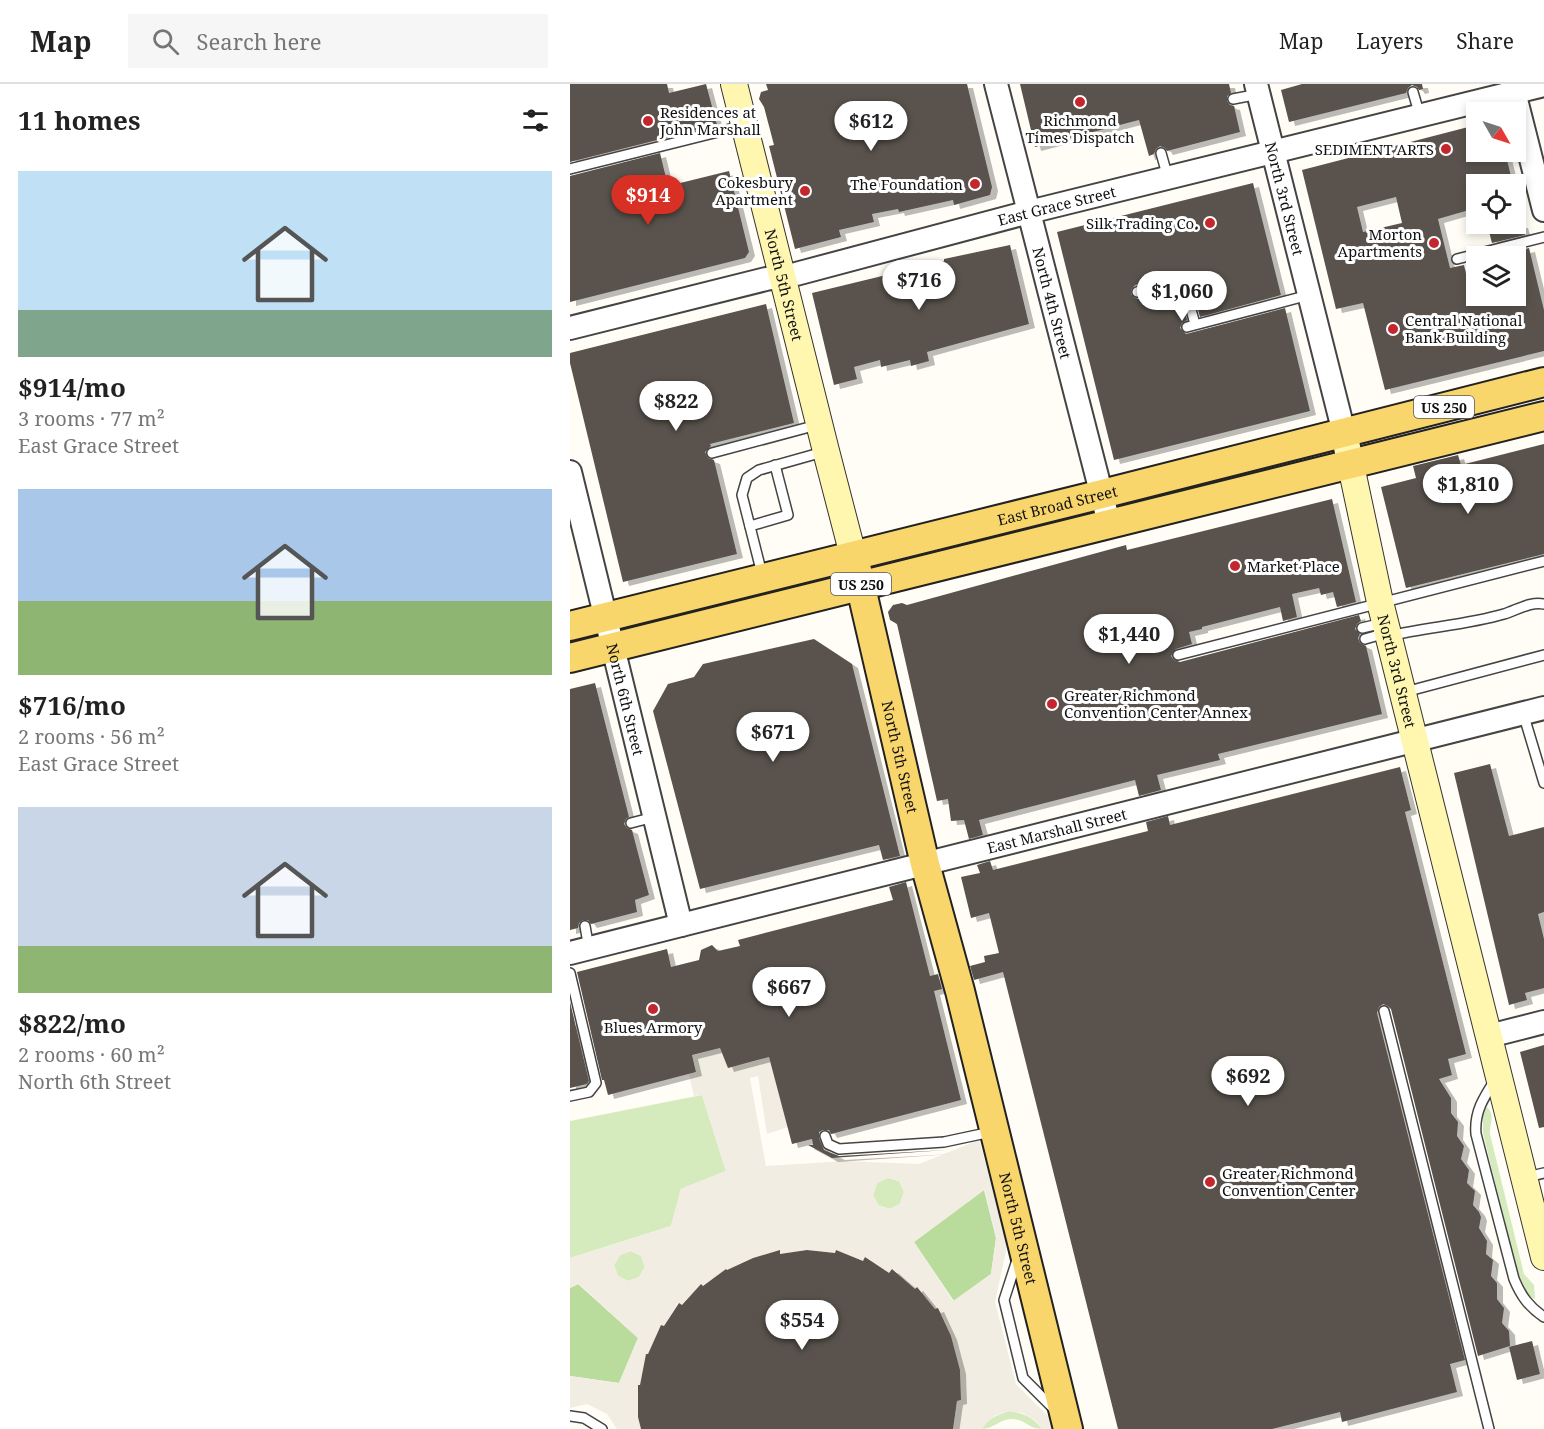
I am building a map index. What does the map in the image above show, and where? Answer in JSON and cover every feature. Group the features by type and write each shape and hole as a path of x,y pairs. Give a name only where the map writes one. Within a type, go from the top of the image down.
{"main road":[{"name":"North 5th Street","path":"734,84 819,425 854,555 925,864 960,991 1067,1425"},
{"name":"East Broad Street","path":"570,626 1544,382"},
{"name":"East Broad Street","path":"570,658 1544,416"},
{"name":"North 3rd Street","path":"1344,433 1378,627 1403,693 1498,1075 1534,1175 1544,1257"}],"street":[{"name":"North 4th Street","path":"996,84 1109,523"},
{"name":"East Grace Street","path":"570,328 1420,116 1513,88 1544,85"},
{"path":"1513,88 1544,210"},
{"name":"North 3rd Street","path":"1257,89 1344,433"},
{"name":"North 6th Street","path":"570,472 574,508 613,646 681,925"},
{"name":"East Marshall Street","path":"579,951 1534,711"},
{"path":"1489,1036 1544,1022"}],"lane":[{"path":"1233,99 1257,89"},
{"path":"1413,92 1420,116"},
{"path":"570,169 744,125"},
{"path":"1161,153 1168,178"},
{"path":"1457,259 1544,237"},
{"path":"1137,292 1183,281 1191,326 1309,295"},
{"path":"712,453 819,425"},
{"path":"763,577 742,495 747,478 759,470 826,451"},
{"path":"750,526 788,515 775,465"},
{"path":"1378,627 1544,561"},
{"path":"1178,655 1378,627 1412,630 1463,624 1504,614 1537,602 1544,604"},
{"path":"1403,693 1544,655"},
{"path":"1534,711 1544,783"},
{"path":"631,823 654,817"},
{"path":"579,951 585,926"},
{"path":"570,973 596,1083 590,1092 570,1096"},
{"path":"1384,1011 1489,1429"},
{"path":"1498,1075 1481,1102 1475,1123 1476,1134 1514,1279 1521,1295 1544,1317"},
{"path":"825,1136 828,1143 839,1149 944,1142 994,1131"},
{"path":"570,1416 584,1418 602,1429"}],"green space":[{"path":"702,1095 726,1171 681,1189 671,1226 570,1258 570,1121"},
{"path":"1487,1107 1492,1116 1490,1134 1524,1274 1534,1285 1535,1299 1525,1294 1519,1280 1483,1133 1483,1110"},
{"path":"888,1178 899,1181 904,1192 900,1204 890,1209 878,1205 873,1195 877,1183"},
{"path":"984,1190 996,1238 991,1274 954,1301 914,1242"},
{"path":"631,1251 641,1256 645,1267 639,1277 628,1281 618,1276 614,1265 620,1255"},
{"path":"578,1284 638,1338 619,1383 570,1376 570,1288"},
{"path":"1009,1411 1028,1416 1042,1429 1010,1419 982,1429 990,1420"}],"shaded area":[{"path":"720,1048 729,1067 760,1060 763,1049 767,1048 788,1127 767,1134 758,1076 750,1078 766,1166 845,1161 919,1164 979,1140 1006,1235 1006,1251 995,1302 1016,1384 1051,1419 1053,1429 1042,1429 1035,1420 1023,1413 1009,1411 996,1415 982,1429 953,1429 957,1401 961,1400 960,1370 951,1336 938,1308 935,1309 917,1287 915,1289 893,1269 889,1273 865,1257 863,1261 836,1250 835,1253 807,1250 780,1254 779,1251 752,1258 726,1269 703,1286 701,1284 682,1305 678,1303 664,1326 661,1325 646,1354 640,1385 638,1385 638,1417 641,1429 617,1429 607,1414 587,1404 570,1408 570,1376 619,1383 638,1338 579,1284 570,1288 570,1258 671,1226 681,1189 726,1171 702,1095 694,1096 689,1074 696,1072 692,1055","holes":["888,1178 899,1181 904,1192 900,1204 890,1209 878,1205 873,1195 877,1183","984,1190 996,1238 991,1274 953,1301 914,1242","631,1251 641,1256 645,1267 639,1277 628,1281 618,1276 614,1265 620,1255"]}],"building":[{"name":"Residences at John Marshall","path":"570,84 667,84 669,93 706,84 717,125 570,162"},
{"path":"766,84 967,84 992,187 990,195 954,205 953,200 899,212 898,209 872,214 874,222 839,230 841,237 795,249 769,146 774,145 764,107 759,99 761,92 768,90"},
{"path":"1020,84 1229,84 1231,93 1227,96 1227,101 1234,106 1240,132 1167,151 1160,146 1154,154 1149,156 1139,120 1035,147"},
{"path":"1302,84 1422,84 1423,89 1419,90 1412,85 1406,93 1289,122 1281,90"},
{"path":"1466,128 1466,162 1508,162 1510,174 1466,174 1466,211 1438,219 1450,268 1464,265 1466,306 1526,306 1526,249 1529,248 1544,310 1544,351 1385,390 1363,303 1336,309 1302,170","holes":["1396,197 1402,223 1363,232 1357,207"]},
{"path":"660,153 668,186 729,171 749,252 745,258 570,302 570,176"},
{"path":"1253,183 1281,295 1200,317 1190,279 1185,275 1135,285 1131,294 1139,299 1178,289 1187,320 1180,328 1186,334 1285,308 1310,411 1114,460 1057,232"},
{"path":"1490,234 1525,235 1492,243"},
{"path":"1010,245 1029,324 927,352 929,361 911,366 910,360 881,367 880,360 854,367 857,379 834,385 812,293 944,261 944,259"},
{"path":"766,304 794,423 710,444 711,446 705,452 708,458 714,460 737,554 623,582 570,363 570,353"},
{"path":"1544,444 1544,554 1406,588 1381,487 1416,478 1413,466 1458,455 1461,465"},
{"path":"1332,499 1356,602 1337,607 1333,592 1321,595 1319,588 1292,594 1297,617 1283,621 1280,607 1202,627 1202,629 1189,632 1192,644 1176,649 1171,656 1180,662 1359,615 1361,621 1355,629 1360,634 1358,638 1360,643 1366,646 1382,714 1218,754 1220,760 1157,775 1161,790 1139,796 1135,780 979,820 983,835 969,839 964,820 951,821 948,799 937,801 897,624 890,620 888,612 893,605 902,603 907,605 1126,545 1127,550"},
{"path":"814,639 852,664 900,856 883,860 879,845 700,889 653,711 668,684 694,677 703,664"},
{"path":"595,683 629,817 624,824 632,830 649,895 635,900 637,912 591,924 588,920 583,920 579,923 578,928 570,930 570,689"},
{"path":"1490,764 1509,836 1544,827 1544,912 1538,914 1544,939 1544,988 1525,993 1527,1000 1509,1005 1454,773"},
{"name":"Greater Richmond Convention Center","path":"1400,767 1411,810 1405,812 1466,1054 1448,1059 1452,1075 1439,1079 1451,1098 1451,1113 1458,1122 1457,1136 1464,1146 1461,1159 1469,1170 1467,1183 1475,1191 1473,1205 1481,1217 1479,1228 1487,1241 1486,1254 1493,1260 1491,1276 1497,1283 1497,1299 1504,1308 1502,1323 1509,1331 1510,1346 1478,1356 1391,1009 1383,1004 1377,1013 1465,1360 1450,1364 1457,1392 1342,1422 1340,1412 1272,1429 1118,1429 1003,972 974,980 970,966 985,962 984,956 999,953 989,913 971,918 961,877 980,873 977,865 990,861 993,870 1148,831 1146,822 1168,816 1170,825"},
{"path":"906,882 930,976 938,974 942,989 934,991 961,1100 831,1134 829,1130 823,1130 819,1132 819,1138 824,1150 839,1156 946,1150 832,1158 808,1145 813,1145 812,1139 792,1144 769,1057 728,1068 720,1048 692,1055 696,1072 608,1095 604,1080 602,1080 577,972 667,949 671,967 699,960 701,950 712,945 718,951 740,946 738,940 893,900 889,887"},
{"path":"570,1002 589,1081 587,1084 570,1088"},
{"path":"1544,1045 1544,1127 1539,1128 1520,1052"},
{"path":"780,1250 780,1254 807,1250 835,1253 836,1250 863,1261 865,1257 889,1273 892,1269 915,1289 917,1287 935,1309 938,1308 951,1336 960,1370 961,1400 957,1401 953,1429 641,1429 638,1417 638,1385 640,1385 646,1354 661,1325 664,1326 679,1303 682,1305 701,1284 703,1286 726,1269"},
{"path":"1532,1341 1540,1374 1517,1380 1509,1347"}],"place":[{"name":"Richmond Times Dispatch","path":"1080,102"},
{"name":"Residences at John Marshall","path":"648,121"},
{"name":"SEDIMENT ARTS","path":"1446,149"},
{"name":"The Foundation","path":"975,184"},
{"name":"Cokesbury Apartment","path":"805,191"},
{"name":"Silk Trading Co.","path":"1210,223"},
{"name":"Morton Apartments","path":"1434,243"},
{"name":"Central National Bank Building","path":"1393,329"},
{"name":"Market Place","path":"1235,566"},
{"name":"Greater Richmond Convention Center Annex","path":"1052,704"},
{"name":"Blues Armory","path":"653,1009"},
{"name":"Greater Richmond Convention Center","path":"1210,1182"}]}
